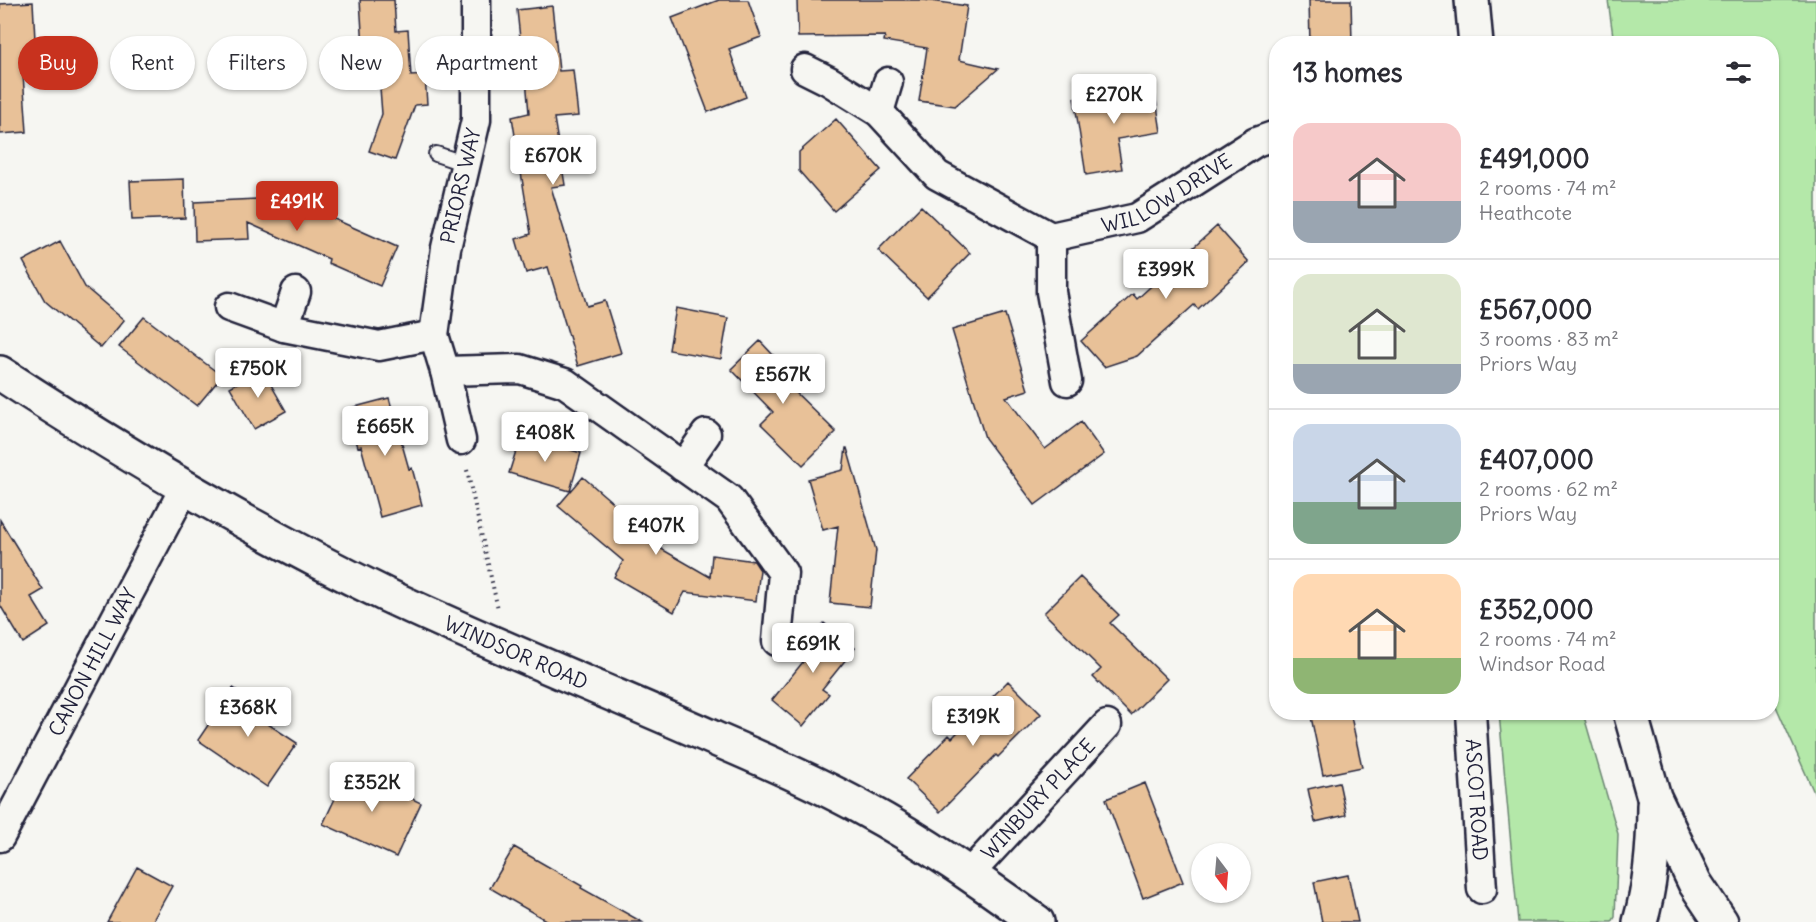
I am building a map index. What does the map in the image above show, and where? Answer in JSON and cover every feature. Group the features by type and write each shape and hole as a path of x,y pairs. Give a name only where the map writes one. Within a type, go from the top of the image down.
{"main road":[{"path":"1472,0 1475,36"},
{"name":"WINDSOR ROAD","path":"0,373 70,419 185,487 281,541 373,588 824,788 907,834 1037,922"},
{"path":"1632,720 1654,797 1695,883 1720,922"},
{"path":"1640,922 1652,868 1654,797"}],"street":[{"name":"PRIORS WAY","path":"461,440 434,335 446,248 476,120 476,0"},
{"path":"806,69 830,81 879,112 937,175 1051,237 1051,292 1067,381"},
{"path":"879,112 888,82"},
{"name":"WILLOW DRIVE","path":"1051,237 1137,218 1256,142 1269,137"},
{"path":"284,327 296,292"},
{"path":"229,307 284,327 379,346 434,335"},
{"path":"445,371 520,369 565,383 729,499 783,573 777,640"},
{"path":"683,467 706,434"},
{"name":"CANON HILL WAY","path":"0,837 185,487"},
{"name":"ASCOT ROAD","path":"1471,720 1482,889"},
{"name":"WINBURY PLACE","path":"969,874 1107,724"}],"lane":[{"path":"436,154 466,164"}],"path":[{"path":"461,440 507,649"}],"green space":[{"path":"1608,0 1816,0 1816,797 1779,713 1779,36 1613,36"},
{"path":"1500,720 1585,720 1618,834 1615,917 1612,922 1518,922"}],"building":[{"path":"360,0 394,0 396,31 408,30 411,76 415,76 415,90 426,90 427,104 415,105 395,160 369,151 382,114 380,90 403,90 403,36 362,36"},
{"path":"719,0 748,0 761,37 729,49 746,97 708,112 672,18"},
{"path":"797,0 924,0 967,6 959,60 998,69 955,106 919,101 927,48 884,41 885,36 798,37"},
{"path":"1309,0 1351,0 1352,36 1310,36"},
{"path":"33,2 35,36 18,36 18,90 24,90 27,132 0,134 0,4"},
{"path":"552,6 555,36 520,36 517,10"},
{"path":"573,70 578,116 554,118 565,185 551,187 587,306 605,301 621,353 578,366 548,267 526,273 516,239 531,234 512,117 529,113 527,90 559,90 559,71"},
{"path":"1154,86 1161,132 1117,139 1122,169 1086,175 1074,98"},
{"path":"836,119 881,170 834,211 799,171 799,152"},
{"path":"184,179 185,218 132,220 130,181"},
{"path":"280,192 333,214 332,218 397,247 380,286 328,263 329,259 248,223 249,239 195,241 194,202 278,198"},
{"path":"921,206 970,253 927,297 878,250"},
{"path":"1217,226 1249,262 1198,309 1194,305 1137,356 1104,367 1081,341 1133,294 1137,299"},
{"path":"60,241 85,287 124,320 101,348 45,301 23,261"},
{"path":"676,308 728,318 721,359 669,350"},
{"path":"1005,314 1028,390 1006,397 1045,449 1081,422 1104,454 1035,505 985,438 952,330"},
{"path":"144,317 222,376 197,406 119,347"},
{"path":"760,341 789,372 782,379 836,432 803,465 761,424 773,412 731,369"},
{"path":"262,369 286,411 254,429 230,387"},
{"path":"389,398 409,469 412,468 422,505 380,517 361,446 358,447 347,409"},
{"path":"521,435 581,453 570,491 509,473"},
{"path":"846,448 876,550 870,607 830,603 838,526 823,530 808,479 843,470"},
{"path":"583,477 626,514 618,524 710,577 712,555 754,561 760,570 756,601 685,592 674,612 614,577 623,561 558,506"},
{"path":"0,520 43,590 31,597 49,626 23,643 0,605"},
{"path":"1080,577 1119,615 1110,623 1167,679 1131,715 1093,677 1101,669 1044,613"},
{"path":"824,623 855,648 822,689 829,694 803,726 772,700 803,662 796,657"},
{"path":"1008,681 1041,714 998,757 996,755 940,812 906,779 949,735 952,738"},
{"path":"233,688 274,715 268,724 297,743 267,787 198,740"},
{"path":"1312,720 1352,720 1362,767 1323,775"},
{"path":"349,769 421,803 396,857 323,824"},
{"path":"1339,782 1346,815 1315,822 1308,789"},
{"path":"1145,783 1183,882 1143,898 1106,799"},
{"path":"514,847 642,922 549,922 490,888"},
{"path":"137,867 172,886 152,922 107,922"},
{"path":"1348,875 1358,922 1322,922 1314,882"}]}
